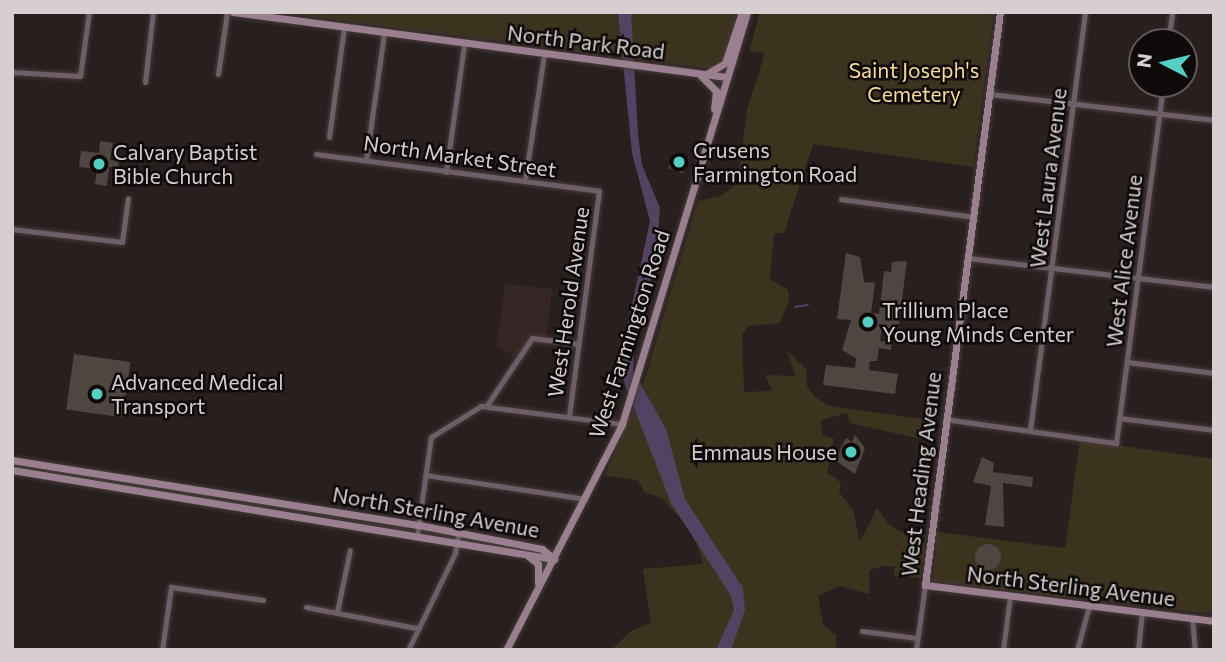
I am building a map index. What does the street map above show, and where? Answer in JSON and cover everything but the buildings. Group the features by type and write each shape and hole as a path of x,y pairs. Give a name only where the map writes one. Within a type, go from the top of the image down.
{"main road":[{"name":"North Park Road","path":"233,12 464,45 727,77"},
{"path":"712,128 716,91 697,74 725,63 742,12"},
{"name":"West Farmington Road","path":"506,650 622,424 747,12"},
{"name":"West Heading Avenue","path":"925,585 1000,12"},
{"name":"North Sterling Avenue","path":"12,460 419,525 457,537 554,559"},
{"name":"North Sterling Avenue","path":"12,470 417,536 457,537 542,549 554,559"},
{"path":"489,545 537,563 540,577 532,600"},
{"name":"North Sterling Avenue","path":"925,585 1214,621"}],"street":[{"path":"12,72 68,78 81,73 89,12"},
{"path":"145,82 153,12"},
{"path":"218,74 228,12"},
{"name":"West Laura Avenue","path":"1030,430 1085,12"},
{"path":"329,137 344,28"},
{"path":"366,160 384,33"},
{"path":"446,172 464,45"},
{"path":"525,180 544,54"},
{"path":"990,94 1214,120"},
{"name":"West Alice Avenue","path":"1030,430 1116,443 1161,98"},
{"name":"North Market Street","path":"316,154 599,191"},
{"name":"West Herold Avenue","path":"569,416 599,191"},
{"path":"12,229 122,242 128,198"},
{"path":"841,199 974,217"},
{"path":"968,258 1214,287"},
{"path":"417,536 431,437 487,405 532,338 579,344"},
{"path":"1127,362 1214,372"},
{"path":"487,405 622,424"},
{"path":"1119,418 1214,430"},
{"path":"946,419 1030,430"},
{"path":"425,475 585,499"},
{"path":"408,650 457,537"},
{"path":"337,612 350,550"},
{"name":"West Heading Avenue","path":"916,650 925,585"},
{"path":"162,650 171,587 263,600"},
{"path":"1003,650 1010,596"},
{"path":"1077,650 1089,606"},
{"path":"306,607 416,628"},
{"path":"1138,650 1142,612"},
{"path":"1192,618 1195,650"},
{"path":"862,631 917,638"}],"shaded area":[{"path":"618,12 631,12 642,165 660,208 656,260 634,344 633,371 666,429 685,499 743,588 745,610 731,650 716,650 734,610 731,596 671,503 625,385 620,360 650,221 632,153"},
{"path":"505,284 552,289 546,339 532,338 517,358 497,345"}],"green space":[{"path":"275,12 739,12 725,62 713,69"},
{"name":"Saint Joseph's Cemetery","path":"760,12 994,12 973,167 813,144 784,233 774,233 770,279 788,290 789,301 780,323 748,326 742,335 744,392 773,391 765,375 796,376 787,351 806,369 807,387 815,397 830,406 930,420 931,437 921,439 850,423 847,413 821,420 822,435 834,439 827,472 841,483 839,492 853,510 860,542 877,508 890,526 926,544 920,578 894,576 895,566 883,566 869,570 869,594 839,586 818,596 823,625 836,635 836,650 611,650 631,631 651,623 643,569 703,564 694,534 662,498 644,492 638,480 605,476 646,375 698,201 721,196 738,183 747,109 765,53 749,51"},
{"path":"1080,440 1214,459 1214,614 933,582 937,532 1065,548"}],"waterway":[{"path":"795,307 808,305"}],"place":[{"name":"Crusens Farmington Road","path":"679,162"},
{"name":"Calvary Baptist Bible Church","path":"99,164"},
{"name":"Trillium Place Young Minds Center","path":"868,322"},
{"name":"Advanced Medical Transport","path":"97,394"},
{"name":"Emmaus House","path":"851,452"}]}
